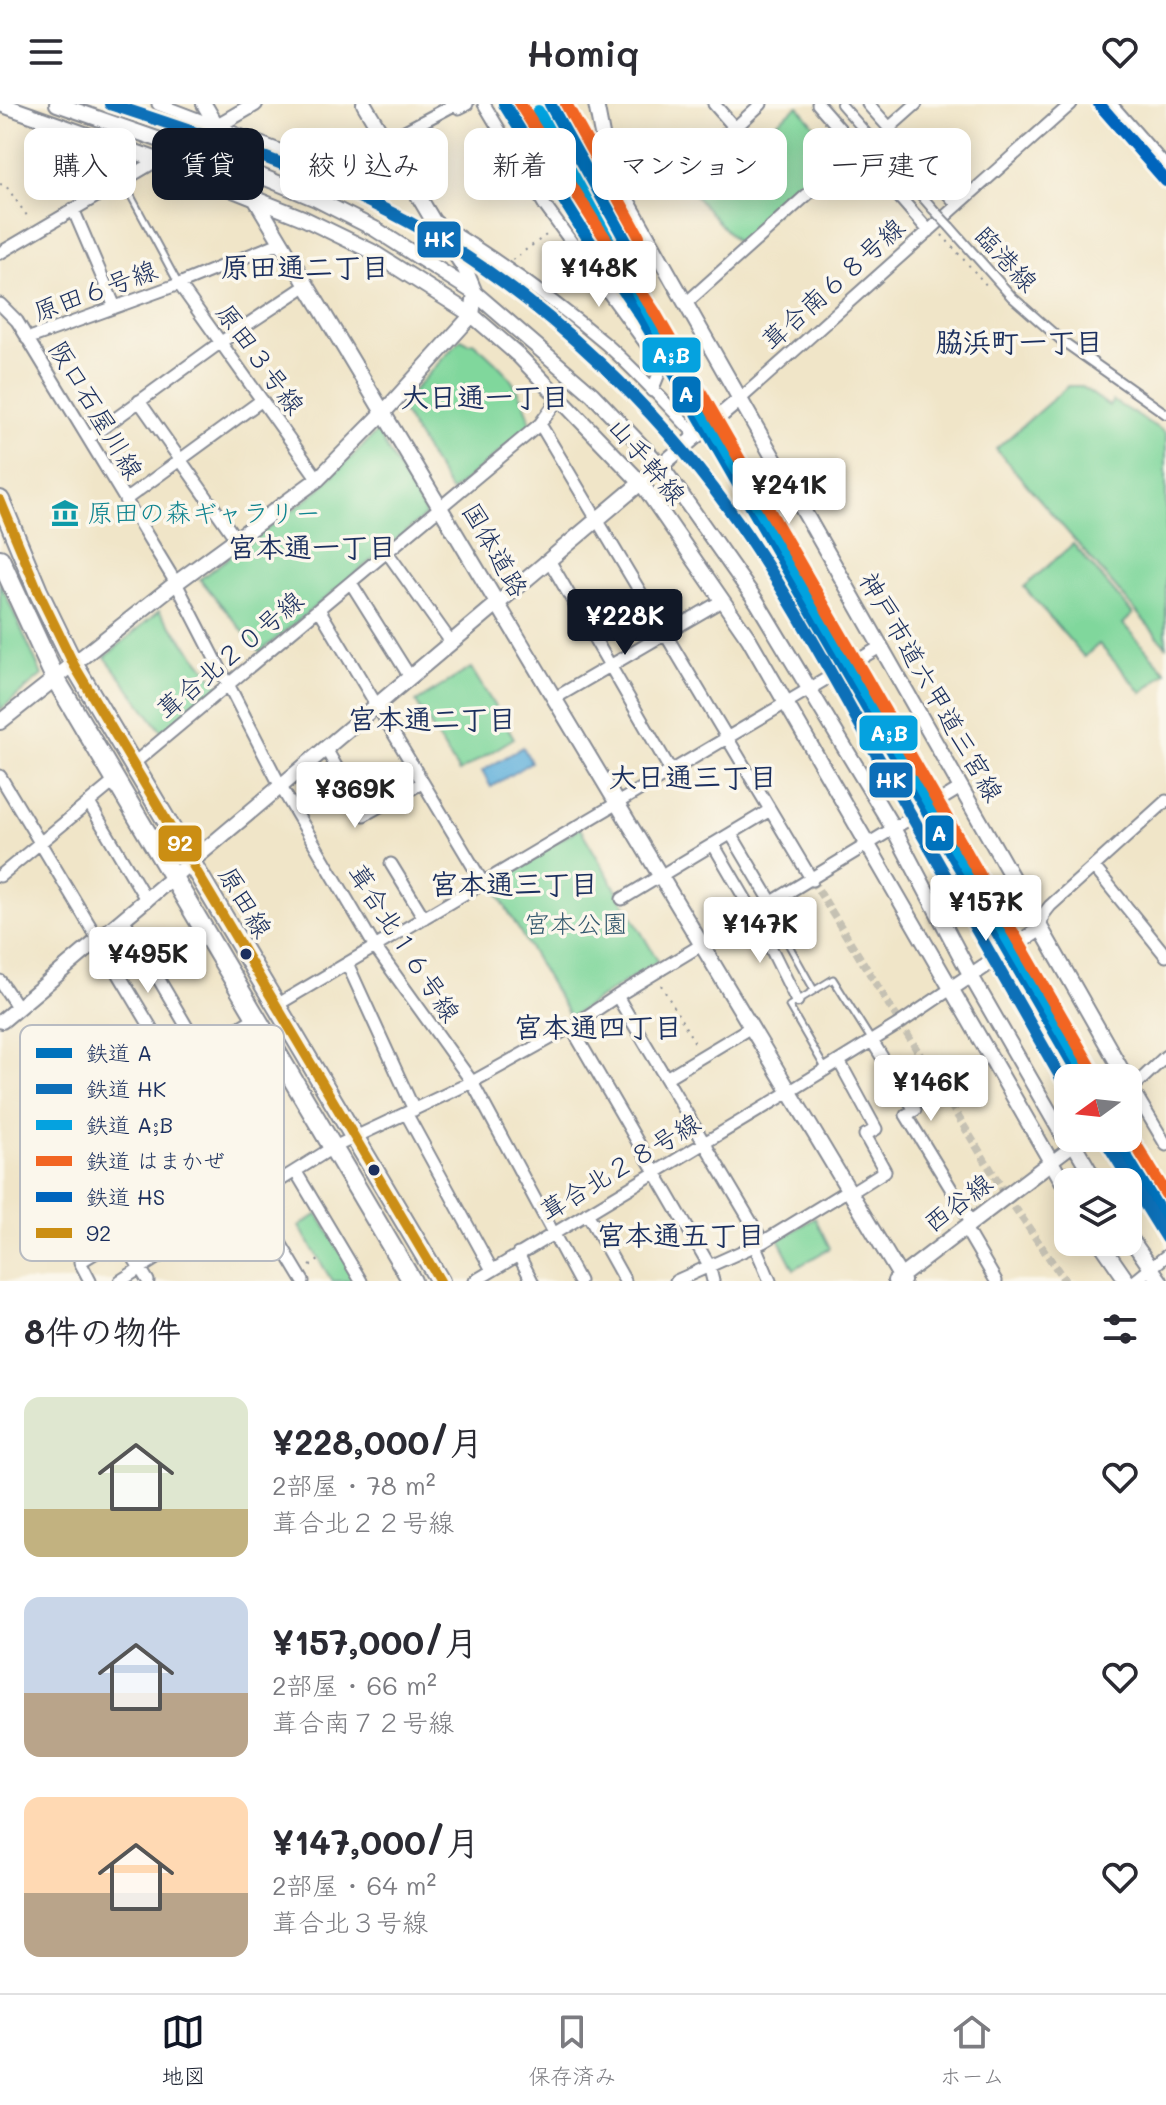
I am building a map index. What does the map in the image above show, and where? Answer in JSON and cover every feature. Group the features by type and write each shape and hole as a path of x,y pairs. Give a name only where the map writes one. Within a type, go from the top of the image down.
{"main road":[{"name":"原田線","path":"0,500 38,591 74,665 440,1281"},
{"name":"原田線","path":"0,559 55,678 259,1025"},
{"name":"原田線","path":"284,1067 412,1281"}],"street":[{"name":"山手幹線","path":"0,104 152,158"},
{"name":"山手幹線","path":"57,104 152,137"},
{"path":"158,104 280,150"},
{"path":"204,104 217,126"},
{"path":"213,128 255,104"},
{"path":"364,104 378,128"},
{"path":"409,128 451,105 461,108 467,104"},
{"path":"484,104 545,206 662,366 652,391"},
{"name":"神戸市道六甲道三宮線","path":"596,104 599,128"},
{"path":"714,104 735,128 761,104"},
{"path":"818,104 839,128"},
{"name":"臨港線","path":"841,104 1012,297 1061,340 1166,414"},
{"path":"868,104 889,128 916,104"},
{"name":"葺合南６８号線","path":"2,1021 377,707 497,602 642,484 1071,104"},
{"path":"1109,104 1166,169"},
{"name":"山手幹線","path":"264,177 375,229 475,293 592,394 661,466 757,602 810,689 893,828 971,976 1054,1120"},
{"path":"685,304 803,198"},
{"path":"0,253 88,200"},
{"name":"山手幹線","path":"252,200 303,218 371,251 472,315 518,355 642,484 749,639 1055,1168"},
{"path":"0,722 176,583 318,479 472,315 475,293 465,269 421,200"},
{"name":"神戸市道六甲道三宮線","path":"627,200 1116,1064"},
{"path":"902,200 929,231"},
{"path":"954,200 958,205"},
{"name":"国体道路","path":"257,202 703,944 899,1280"},
{"path":"73,209 115,307"},
{"path":"432,219 505,265 599,338 697,436"},
{"name":"原田６号線","path":"27,339 179,284 282,242"},
{"name":"原田３号線","path":"179,284 318,479"},
{"path":"89,438 221,342 307,285"},
{"name":"阪口石屋川線","path":"0,304 17,321 176,583"},
{"name":"葺合北２０号線","path":"133,764 540,424 559,398"},
{"path":"125,500 262,400"},
{"path":"139,401 236,539"},
{"path":"540,424 812,880"},
{"path":"387,552 451,642"},
{"path":"549,560 671,771"},
{"name":"葺合北１６号線","path":"176,583 281,787 375,947 472,1082 579,1281"},
{"path":"351,583 410,677"},
{"path":"555,698 723,600"},
{"path":"319,609 483,883"},
{"path":"277,1005 880,647"},
{"path":"326,749 364,815 422,783"},
{"path":"0,776 150,1025"},
{"path":"0,876 115,781"},
{"path":"284,1179 332,1148 472,1082 571,1027 654,973 962,787"},
{"path":"952,988 1040,929 1043,915 1050,906 1166,801"},
{"path":"89,803 147,901"},
{"path":"622,899 770,810"},
{"path":"731,834 769,905"},
{"path":"713,844 754,914 797,1001"},
{"path":"391,864 424,918"},
{"path":"1094,867 1166,956"},
{"path":"124,920 186,1025"},
{"path":"347,963 410,1112 492,1270"},
{"path":"0,981 18,1008"},
{"name":"葺合北２８号線","path":"475,1281 789,1092 952,988"},
{"path":"617,996 704,1142 759,1244 770,1281"},
{"path":"244,1025 255,1018"},
{"path":"571,1027 709,1265 713,1281"},
{"path":"666,1078 751,1027"},
{"path":"872,1041 915,1110 906,1115 996,1281"},
{"path":"1142,1074 1166,1056"},
{"path":"676,1281 759,1244 885,1171 865,1135 876,1129 839,1061"},
{"name":"神戸市道六甲道三宮線","path":"1142,1107 1166,1145"},
{"path":"1051,1162 1065,1152"},
{"name":"西谷線","path":"899,1280 1051,1162"},
{"path":"296,1172 361,1281"},
{"path":"587,1213 625,1281"},
{"path":"284,1249 303,1281"},
{"path":"518,1254 532,1281"},
{"path":"1110,1256 1127,1281"},
{"path":"1142,1256 1160,1281"},
{"path":"1135,1281 1166,1256"},
{"path":"82,1261 90,1281"},
{"path":"136,1261 148,1281"},
{"path":"120,1281 152,1261"}],"lane":[{"name":"原田３号線","path":"133,200 179,284"},
{"path":"769,905 814,990"},
{"path":"826,1069 789,1006 814,990 833,979 872,1041"}],"path":[{"path":"0,184 6,186 34,224"},
{"path":"505,265 560,225"},
{"path":"654,973 702,1057"}],"green space":[{"path":"798,106 816,128 803,128 803,188 739,245 699,200 787,200 787,128 769,128"},
{"path":"461,339 473,342 510,379 523,400 531,426 451,492 399,406"},
{"path":"1068,386 1081,386 1109,406 1113,401 1166,433 1166,646 996,449"},
{"path":"377,432 426,515 260,652 200,579 314,494"},
{"path":"1073,544 1133,614 1123,624 1166,672 1142,693 1099,644 1084,657 1024,587"},
{"path":"0,582 42,675 0,710"},
{"path":"159,611 221,688 163,733 105,657"},
{"path":"471,668 514,738 459,772 416,702"},
{"name":"宮本公園","path":"580,828 658,961 570,1017 491,882"},
{"path":"318,1214 358,1281 332,1281 299,1226"},
{"path":"815,1218 830,1248 794,1269 779,1240"}],"water":[{"path":"523,747 531,762 491,787 482,771"}],"tunnel":[{"path":"812,880 1007,1196 1065,1281"}],"rail line":[{"name":"HK","path":"110,104 283,164 407,221 447,244 526,299 635,397 699,470 770,570 1054,1066"},
{"name":"A","path":"504,104 581,228 642,318 1073,1064"},
{"name":"はまかぜ","path":"520,104 654,311 1089,1064"},
{"name":"A","path":"550,104 627,243"},
{"name":"はまかぜ","path":"566,104 639,236"},
{"name":"HS","path":"1099,104 1166,181"},
{"name":"A;B","path":"538,111 690,389 1080,1064"},
{"name":"HK","path":"1113,1152 1166,1238"},
{"name":"A","path":"1124,1152 1166,1221"},
{"name":"はまかぜ","path":"1140,1152 1166,1194"}],"transit line":[{"name":"92","path":"0,500 38,591 74,665 440,1281"}],"place":[{"name":"原田の森ギャラリー","path":"65,513"}],"district":[{"name":"原田通二丁目","path":"305,267"},
{"name":"脇浜町一丁目","path":"1019,342"},
{"name":"大日通一丁目","path":"485,397"},
{"name":"宮本通一丁目","path":"312,547"},
{"name":"宮本通二丁目","path":"432,719"},
{"name":"大日通三丁目","path":"693,777"},
{"name":"宮本通三丁目","path":"514,884"},
{"name":"宮本通四丁目","path":"598,1027"},
{"name":"宮本通五丁目","path":"681,1235"}]}
